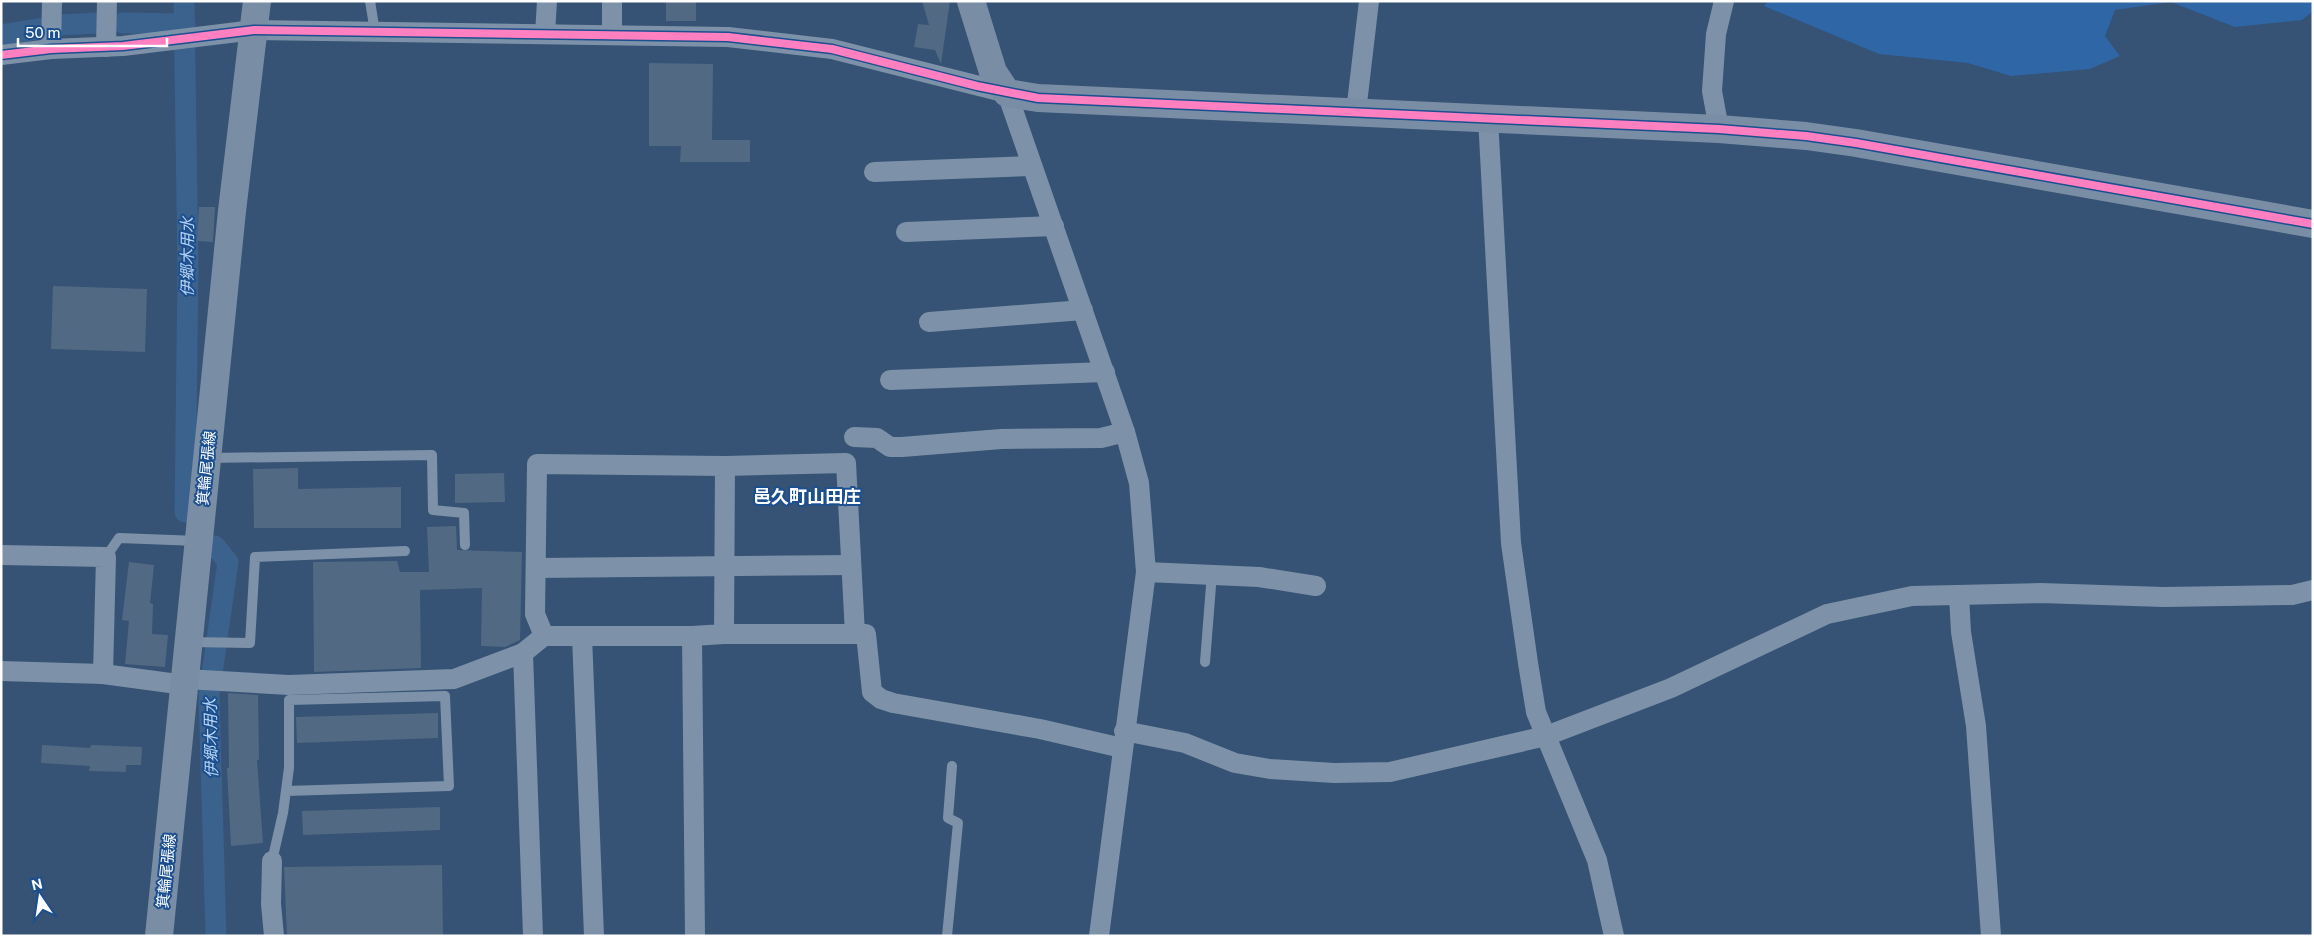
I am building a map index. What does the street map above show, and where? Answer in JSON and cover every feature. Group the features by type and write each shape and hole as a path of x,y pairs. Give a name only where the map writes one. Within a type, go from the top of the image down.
{"street":[{"path":"51,49 52,1"},
{"path":"106,47 107,1"},
{"name":"箕輪尾張線","path":"159,936 185,682 198,642 199,541 232,211 257,1"},
{"path":"545,34 547,1"},
{"path":"612,1 612,35"},
{"path":"971,1 993,72 1007,93 1105,372 1125,432 1139,483 1146,572 1099,936"},
{"path":"1356,112 1369,1"},
{"path":"1719,129 1712,91 1716,34 1724,1"},
{"path":"1,55 51,49 106,47 254,30 728,37 832,49 1007,93 1038,98 1719,129 1806,136 1856,143 2313,224"},
{"path":"1488,118 1511,543 1536,712 1597,860 1614,936"},
{"path":"874,172 1032,166"},
{"path":"906,232 1054,226"},
{"path":"929,322 1083,310"},
{"path":"890,380 1105,372"},
{"path":"854,437 877,438 890,447 902,447 1001,439 1101,438 1125,432"},
{"path":"544,636 535,614 537,464 725,466 846,463 855,634"},
{"path":"724,634 725,466"},
{"path":"1,554 106,556 102,674"},
{"path":"536,568 851,565"},
{"path":"1146,572 1259,576 1316,586"},
{"path":"1,671 102,674 185,682 289,685 454,679 523,653 544,636 866,634 872,692 881,699 1040,730 1123,740 1185,743 1235,763 1270,769 1334,773 1390,772 1546,736 1672,688 1827,614 1912,596 2040,593 2164,597 2292,595 2313,590"},
{"path":"1959,595 1961,632 1976,726 1991,936"},
{"path":"582,636 594,936"},
{"path":"692,636 695,936"},
{"path":"523,653 533,936"},
{"path":"272,861 271,904 274,936"}],"lane":[{"path":"370,1 375,32"},
{"path":"207,458 432,455 433,510 464,513 465,546"},
{"path":"106,556 119,538 199,541"},
{"path":"198,642 250,643 255,557 405,551"},
{"path":"1205,662 1212,573"},
{"path":"272,861 289,768 289,700 445,696 449,786 286,791"},
{"path":"947,936 958,823 948,818 952,766"}],"shaded area":[{"path":"1768,1 2313,1 2313,11 2302,20 2235,27 2171,2 2115,10 2105,36 2120,56 2090,69 2011,76 1968,63 1879,54 1764,6"}],"building":[{"path":"666,1 696,1 696,21 666,21"},
{"path":"922,1 950,1 941,64 935,50 914,47 918,24 929,25"},
{"path":"649,63 713,64 712,140 750,140 750,162 680,162 681,146 649,146"},
{"path":"199,207 215,207 213,242 197,241"},
{"path":"53,286 147,289 145,352 51,349"},
{"path":"298,468 298,489 401,487 401,528 254,528 253,469"},
{"path":"504,473 505,502 455,503 455,474"},
{"path":"456,526 457,550 522,552 520,640 505,647 481,646 482,588 420,590 421,668 314,672 313,562 397,561 400,572 429,572 427,527"},
{"path":"129,562 154,565 150,603 153,604 152,634 168,635 165,667 125,664 129,621 122,620"},
{"path":"228,693 258,695 259,760 257,760 263,843 231,846 227,768 229,768"},
{"path":"438,713 438,738 297,743 296,717"},
{"path":"42,745 90,748 91,745 142,747 141,765 126,765 126,772 89,771 90,766 41,763"},
{"path":"440,807 440,830 303,835 302,811"},
{"path":"442,865 443,936 287,936 284,867"}],"waterway":[{"name":"伊郷木用水","path":"184,1 188,269 185,512"},
{"path":"59,25 98,23"},
{"path":"123,23 185,24"},
{"path":"1,35 44,28"},
{"name":"伊郷木用水","path":"215,546 228,562 209,695 216,936"}],"cycle path":[{"path":"1,55 51,49 123,46 254,30 728,37 832,49 977,86 1038,98 1719,129 1806,136 1856,143 2313,224"}],"district":[{"name":"邑久町山田庄","path":"807,496"}]}
